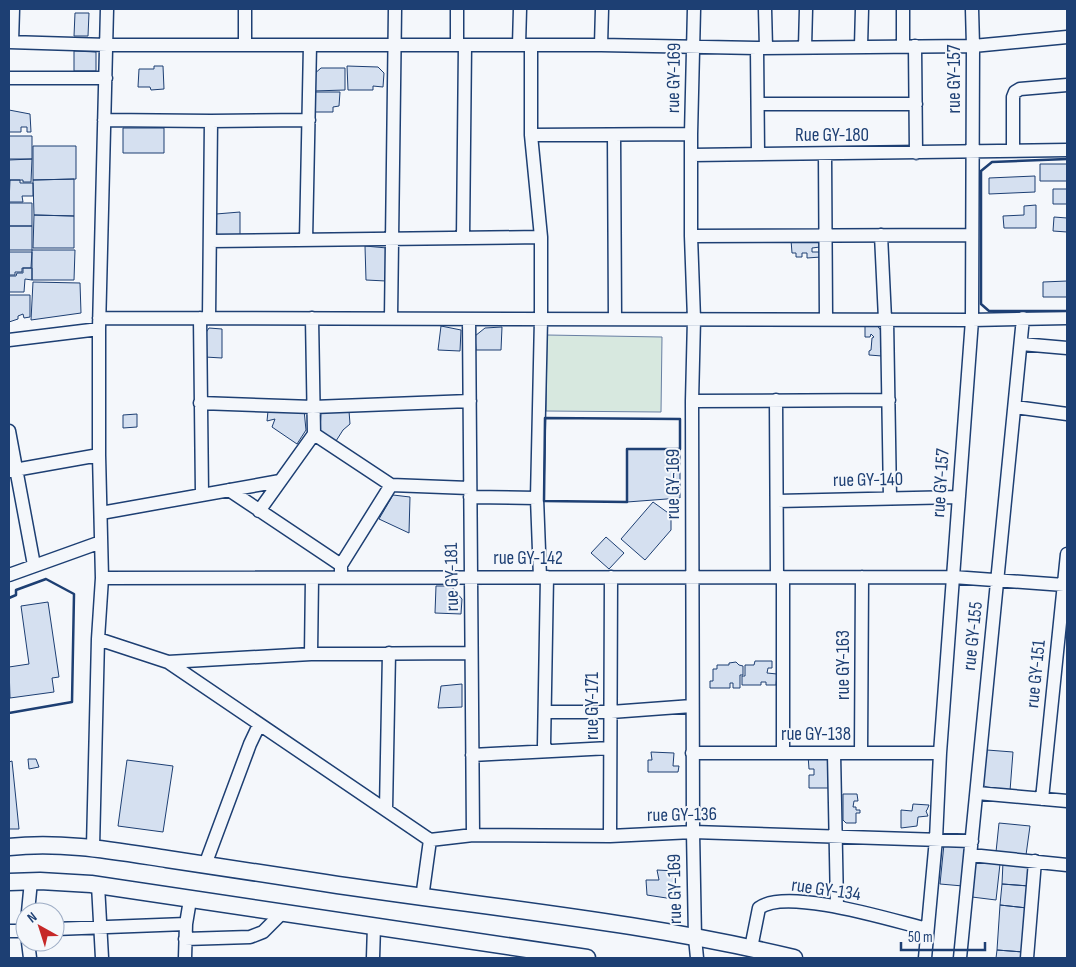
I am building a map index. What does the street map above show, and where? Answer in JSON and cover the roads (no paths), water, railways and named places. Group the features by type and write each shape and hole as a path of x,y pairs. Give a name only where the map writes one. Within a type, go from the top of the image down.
{"main road":[{"path":"9,847 26,845 93,847 422,898 521,910 695,938 794,958"},
{"path":"9,882 31,881 98,885 580,958"}],"street":[{"path":"13,9 10,42 107,45 601,44 762,48 973,46 1067,37"},
{"path":"93,847 98,639 102,578 99,455 99,323 107,9"},
{"path":"245,9 245,45"},
{"path":"391,318 395,9"},
{"path":"457,9 461,45 463,238"},
{"path":"520,9 525,45 541,237 537,498 543,577 544,745 547,750"},
{"path":"601,44 602,9"},
{"name":"rue GY-169","path":"694,9 692,134 694,319 692,401 692,832 697,958"},
{"path":"758,154 758,104 765,9"},
{"path":"805,47 806,9"},
{"path":"861,46 862,9"},
{"path":"903,9 916,104 916,153"},
{"name":"rue GY-157","path":"925,958 936,839 940,753 972,320 972,9"},
{"path":"306,240 310,45"},
{"path":"9,78 106,78"},
{"path":"1013,151 1013,97 1015,92 1020,89 1067,85"},
{"path":"758,104 916,104"},
{"path":"104,120 309,120"},
{"path":"202,494 200,403 210,241 211,121"},
{"path":"614,134 615,319"},
{"path":"531,135 692,134"},
{"name":"Rue GY-180","path":"692,155 1067,150"},
{"path":"825,154 826,319"},
{"path":"881,235 889,400 890,498"},
{"path":"692,236 972,235"},
{"path":"210,241 541,237"},
{"path":"9,340 99,323 205,318 886,320 1067,318"},
{"path":"259,511 314,434 312,318"},
{"name":"rue GY-181","path":"469,318 473,835"},
{"name":"rue GY-155","path":"960,958 1024,318"},
{"path":"1021,344 1067,348"},
{"path":"776,400 783,753"},
{"path":"692,401 889,400"},
{"path":"200,403 313,407 470,401"},
{"path":"1015,407 1067,414"},
{"path":"9,431 12,470 34,565"},
{"path":"314,434 391,485 537,498"},
{"path":"12,470 99,455"},
{"path":"101,513 280,481"},
{"path":"229,490 341,571 391,485"},
{"name":"rue GY-140","path":"777,501 959,497"},
{"path":"9,575 101,542"},
{"name":"rue GY-151","path":"1042,799 1063,632 1067,554"},
{"name":"rue GY-142","path":"102,578 312,578 341,571 471,577 954,577 1064,585"},
{"name":"rue GY-171","path":"610,836 611,577"},
{"name":"rue GY-163","path":"861,753 862,577"},
{"path":"311,654 312,578"},
{"path":"98,639 168,662 430,840 422,898"},
{"path":"168,662 311,654 472,653"},
{"path":"386,809 389,654"},
{"path":"545,712 611,712 692,706"},
{"path":"205,865 250,744 259,725"},
{"path":"472,755 610,748"},
{"name":"rue GY-138","path":"692,753 940,753"},
{"path":"834,753 836,906"},
{"path":"977,793 1067,801"},
{"name":"rue GY-136","path":"430,840 473,835 610,836 692,832 972,841"},
{"path":"971,855 1067,865"},
{"path":"1027,958 1035,862"},
{"path":"29,902 31,881"},
{"path":"98,885 102,958"},
{"path":"185,958 186,924 190,900"},
{"name":"rue GY-134","path":"751,948 759,908 768,903 801,901 836,906 927,930"},
{"path":"185,939 250,936 263,932 283,912"},
{"path":"65,929 186,924"},
{"path":"373,958 374,926"}]}
